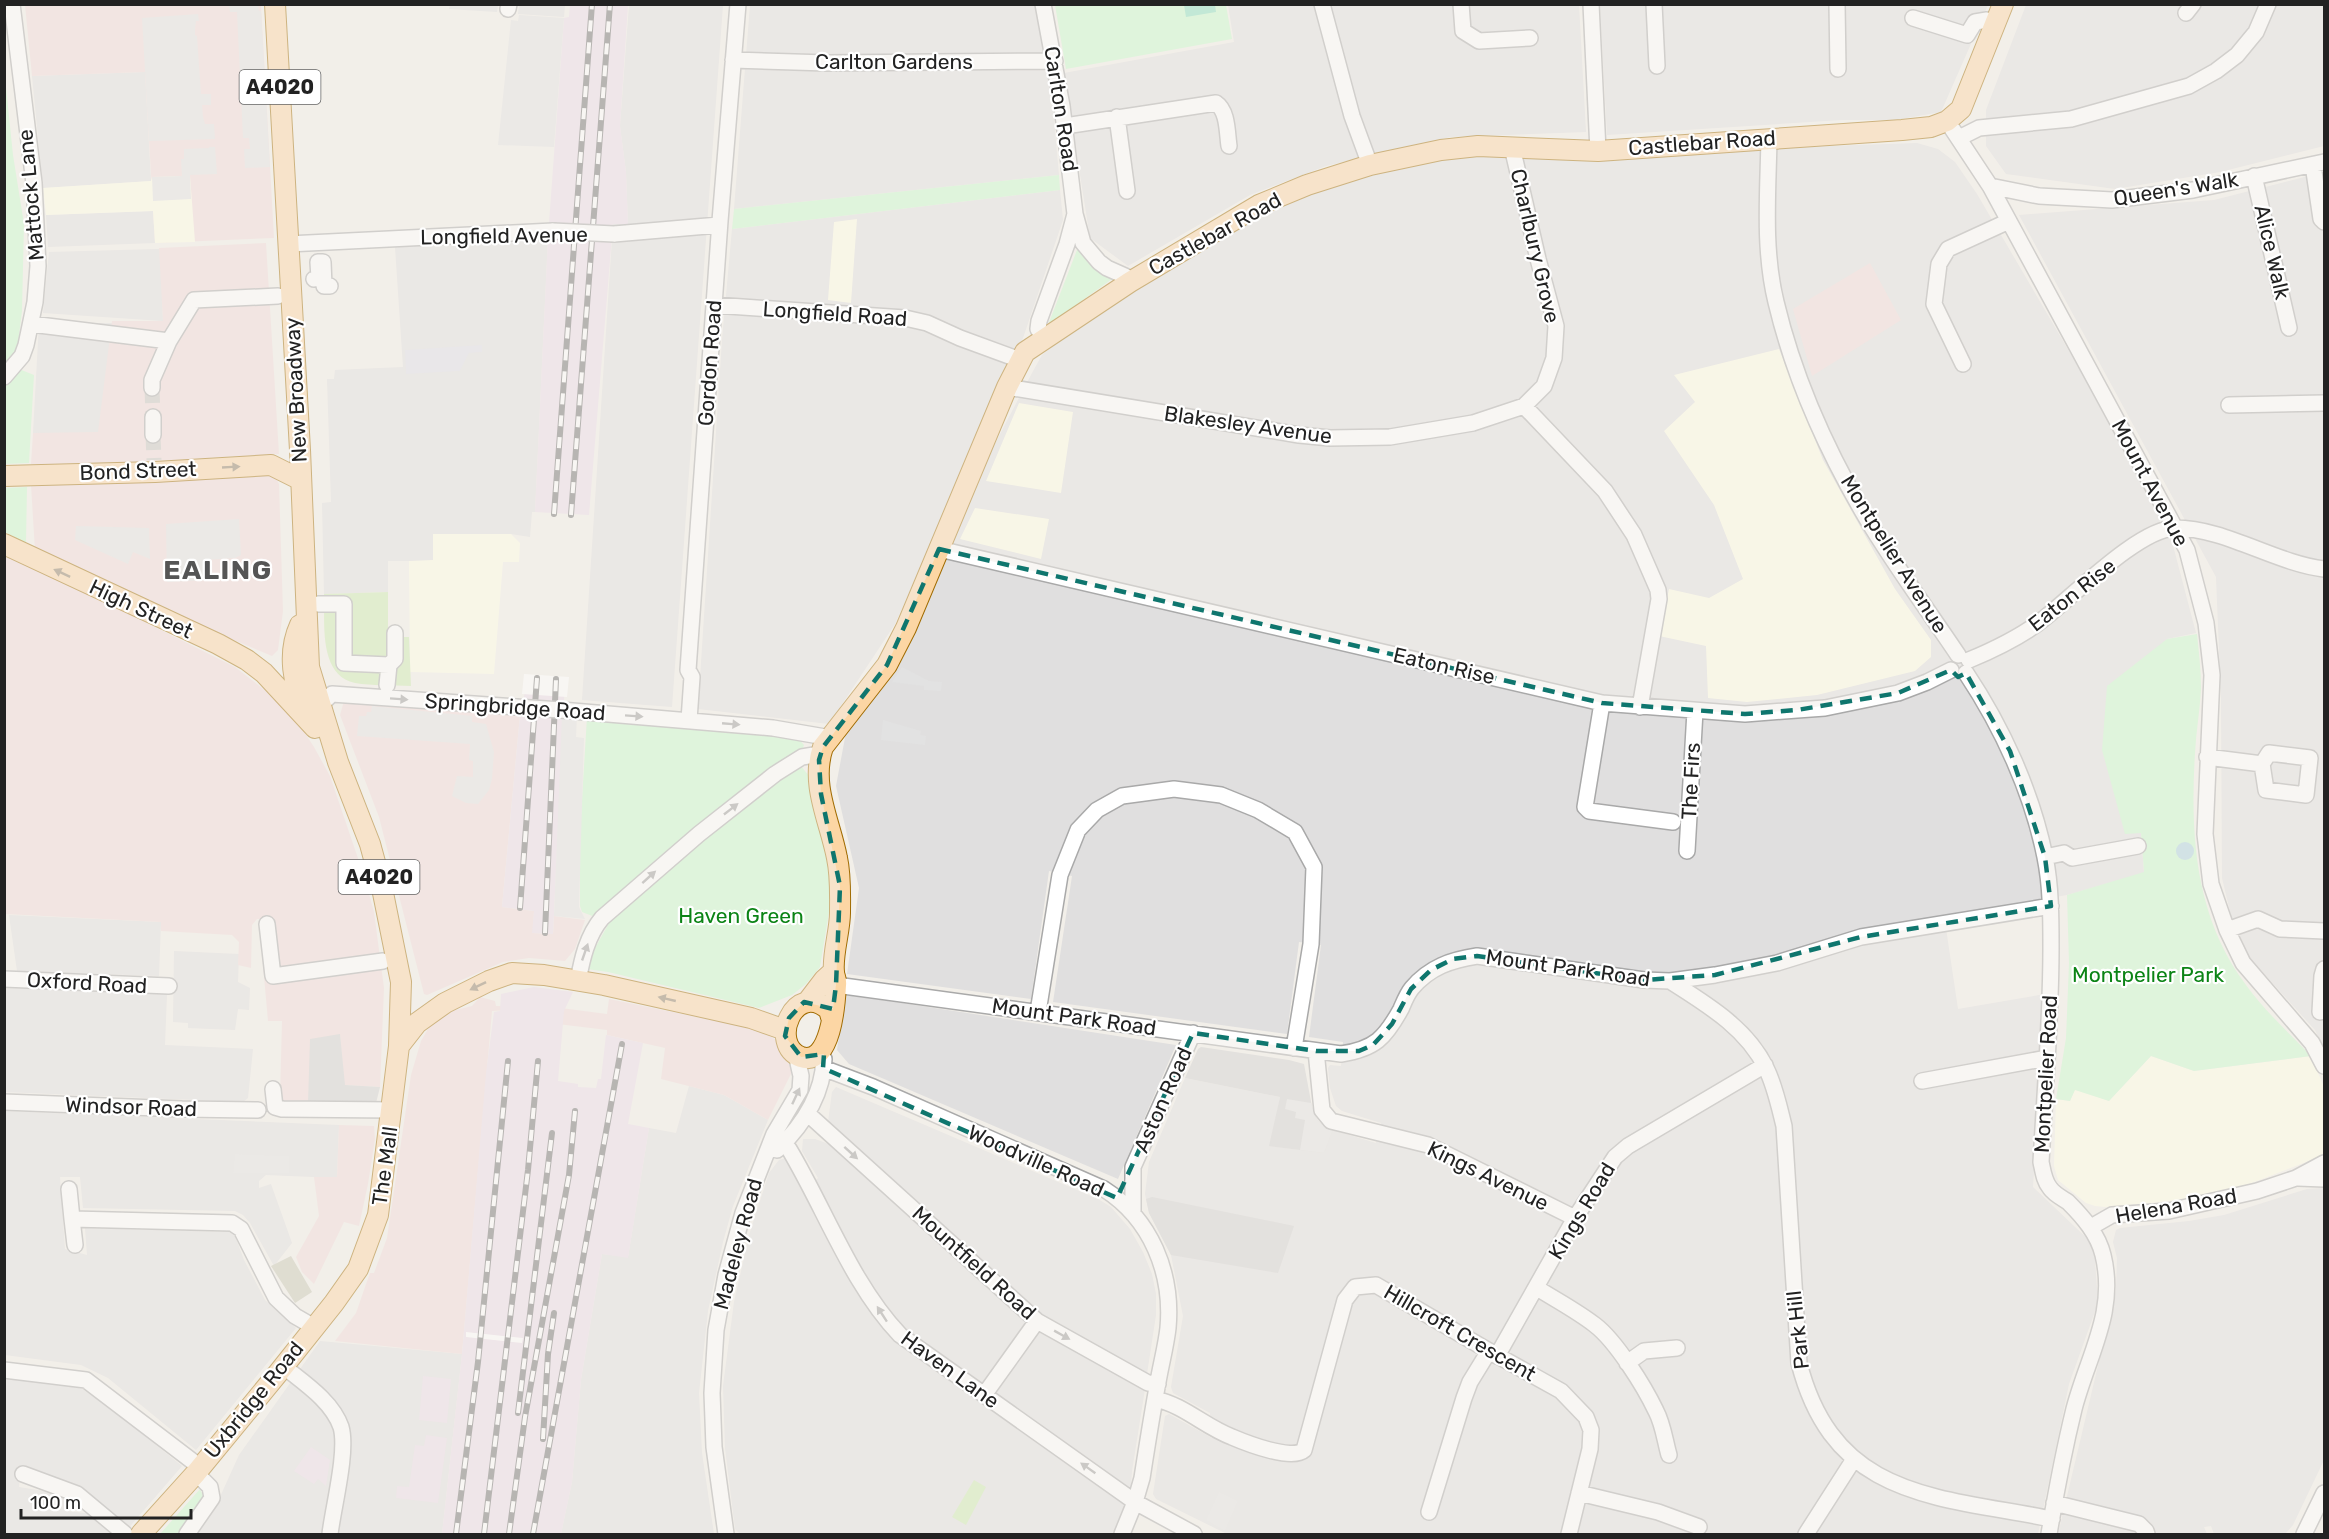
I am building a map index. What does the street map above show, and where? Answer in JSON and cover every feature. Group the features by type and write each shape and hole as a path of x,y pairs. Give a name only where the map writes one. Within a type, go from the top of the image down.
{"main road":[{"name":"New Broadway","path":"275,4 310,612 307,648 313,684 320,705"},
{"path":"1947,121 1966,102 1993,16"},
{"name":"Castlebar Road","path":"826,746 887,665 906,628 1006,387 1025,352 1130,282 1259,205 1307,185 1370,165 1441,150 1478,146 1598,151 1902,130 1931,127 1947,121"},
{"path":"271,465 300,444"},
{"name":"Bond Street","path":"4,476 154,472 271,465 301,480"},
{"name":"High Street","path":"4,544 218,644 274,676 293,675"},
{"name":"New Broadway","path":"293,675 296,635 310,612"},
{"path":"293,675 304,662 307,648"},
{"name":"High Street","path":"257,667 315,728"},
{"name":"A4020","path":"293,675 299,697 315,728 338,762"},
{"name":"A4020","path":"320,705 338,762 360,816 382,888 397,954 402,996"},
{"path":"826,746 818,780 837,858 840,918 835,978 831,1017 824,1047 814,1056 801,1057 789,1046 785,1030 793,1011 808,1000 824,980 835,978"},
{"path":"399,1046 417,1023 445,1002 489,981 512,973 527,972 628,990 752,1018 785,1030"},
{"path":"402,996 420,1002 445,1002"},
{"name":"The Mall","path":"317,1323 357,1269 373,1231 382,1195 393,1110 402,996"},
{"path":"808,1000 825,1006 831,1017"},
{"name":"Uxbridge Road","path":"141,1534 198,1470 317,1323"}],"street":[{"name":"Mattock Lane","path":"4,377 24,352 31,324 38,274 37,215 12,4"},
{"name":"Gordon Road","path":"689,720 692,677 688,670 719,225 738,4"},
{"name":"Carlton Road","path":"1043,4 1065,126 1075,214 1083,243 1099,262 1125,276 1130,282"},
{"path":"1322,4 1352,116 1370,165"},
{"path":"1461,4 1463,31 1479,41 1530,38"},
{"path":"1591,4 1598,151"},
{"path":"1654,4 1657,66"},
{"path":"1837,4 1838,69"},
{"path":"1959,138 1979,128 2071,119 2189,86 2216,71 2237,54 2256,32 2268,4"},
{"path":"1913,18 1967,35 1975,22 1993,16"},
{"name":"Carlton Gardens","path":"733,60 828,63 1055,61"},
{"path":"1065,126 1216,104 1221,106 1224,113 1229,146"},
{"path":"1117,117 1127,191"},
{"name":"Mount Avenue","path":"1947,121 1990,186 2187,550 2206,623 2212,689 2205,834 2211,884 2227,930 2243,963 2312,1043 2325,1066"},
{"name":"Montpelier Avenue","path":"1769,139 1768,235 1775,301 1812,410 1868,520 1961,664"},
{"name":"Charlbury Grove","path":"1512,147 1556,326 1554,358 1544,386 1524,406"},
{"path":"2319,164 2321,219 2325,222"},
{"name":"Queen's Walk","path":"1990,186 2039,196 2112,200 2193,190 2319,164"},
{"name":"Alice Walk","path":"2254,176 2289,328"},
{"name":"Carlton Road","path":"1045,339 1038,329 1039,321 1067,244 1075,214"},
{"path":"1964,364 1934,304 1939,264 1948,249 2009,221"},
{"name":"Longfield Avenue","path":"288,244 553,231 614,234 719,225"},
{"path":"1067,244 1083,243"},
{"path":"314,279 319,278 318,262 323,262 324,286 330,286"},
{"path":"152,388 152,380 169,341 194,300 278,296"},
{"name":"Longfield Road","path":"714,305 905,318 927,323 1020,360"},
{"path":"31,324 169,341"},
{"name":"Blakesley Avenue","path":"1006,387 1125,408 1330,438 1390,436 1473,423 1524,406"},
{"path":"2229,405 2325,403"},
{"path":"1524,406 1605,492 1634,535 1658,590 1659,599 1640,707"},
{"path":"153,417 153,435"},
{"path":"2174,528 2206,533 2325,569"},
{"name":"Eaton Rise","path":"939,549 1602,703 1745,714 1825,708 1898,693 2019,636 2135,544 2158,532 2174,528"},
{"path":"341,694 322,679 316,667 310,612 345,604 344,663 389,665"},
{"path":"387,685 389,665 395,658 395,633"},
{"name":"Montpelier Road","path":"1961,664 2010,752 2031,806 2045,857 2050,906 2051,991 2041,1162 2044,1176 2050,1188 2091,1227 2102,1251 2108,1278 2108,1298 2102,1324 2075,1406 2050,1527"},
{"path":"315,728 316,711 320,705 332,694 341,694"},
{"name":"Springbridge Road","path":"341,694 689,720"},
{"path":"1602,703 1585,807 1589,811 1673,822"},
{"name":"The Firs","path":"1687,851 1695,711"},
{"path":"689,720 795,730 826,746"},
{"path":"578,981 582,958 592,933 602,918 699,834 775,774 826,746"},
{"path":"2207,757 2262,764"},
{"path":"1038,1012 1060,875 1078,830 1097,810 1122,796 1174,789 1221,795 1258,810 1295,832 1314,867 1311,944 1294,1048"},
{"path":"2045,857 2064,853 2072,858 2138,846"},
{"name":"Mount Park Road","path":"835,978 1038,1012 1341,1054 1359,1051 1373,1045 1392,1024 1411,989 1431,970 1453,959 1477,956 1644,980 1670,981 1705,977 1777,963 1861,937 2050,906"},
{"path":"2227,930 2258,919 2280,929 2325,931"},
{"path":"267,924 273,976 383,961"},
{"path":"2320,1012 2322,976 2325,969"},
{"path":"1705,977 1703,990 1705,1003"},
{"name":"Oxford Road","path":"4,979 169,986"},
{"name":"Park Hill","path":"1670,981 1729,1021 1765,1065 1776,1092 1784,1126 1799,1363 1806,1392 1817,1415 1832,1436 1854,1459 1881,1479 1911,1491 2050,1527"},
{"name":"Aston Road","path":"1117,1198 1193,1033"},
{"name":"Madeley Road","path":"778,1139 808,1114 824,1068 824,1047"},
{"name":"Kings Avenue","path":"1316,1052 1322,1110 1331,1121 1428,1146 1575,1218"},
{"name":"Madeley Road","path":"726,1534 714,1447 712,1404 716,1330 726,1275 743,1213 760,1167 778,1139 801,1084 796,1054"},
{"path":"1922,1081 2047,1058"},
{"name":"Kings Road","path":"1430,1512 1470,1382 1493,1354 1537,1288 1575,1218 1615,1156 1628,1146 1765,1065"},
{"name":"Woodville Road","path":"824,1068 873,1087 1104,1190 1117,1198 1133,1214 1157,1250 1164,1272 1168,1327 1142,1478 1122,1534"},
{"path":"273,1089 275,1107 393,1110"},
{"name":"Windsor Road","path":"4,1102 258,1110"},
{"name":"Mountfield Road","path":"808,1114 1037,1321 1148,1383 1156,1392"},
{"name":"Haven Lane","path":"778,1139 793,1156 843,1250 887,1322 916,1348 1135,1502 1194,1534"},
{"name":"Helena Road","path":"2091,1227 2112,1215 2178,1209 2257,1191 2296,1178 2325,1163"},
{"name":"Aston Road","path":"1133,1167 1133,1214"},
{"name":"Helena Road","path":"2296,1178 2325,1179"},
{"path":"69,1189 75,1245"},
{"path":"72,1219 232,1223 241,1229 276,1298 296,1316 317,1323"},
{"name":"Hillcroft Crescent","path":"1156,1392 1164,1401 1231,1437 1281,1453 1300,1454 1304,1450 1314,1418 1345,1300 1355,1287 1366,1284 1376,1285 1561,1391 1586,1417 1591,1430 1590,1449 1569,1534"},
{"path":"1537,1288 1597,1326 1627,1363 1658,1412 1669,1455"},
{"path":"984,1395 1037,1321"},
{"path":"1627,1363 1644,1351 1677,1348"},
{"path":"283,1366 325,1401 341,1427 343,1445 330,1534"},
{"path":"4,1370 86,1380 198,1470 210,1486 212,1498 187,1534"},
{"path":"1806,1534 1854,1459"},
{"path":"23,1474 77,1494 124,1534"},
{"path":"1579,1493 1658,1512 1699,1527"},
{"path":"2306,1533 2325,1493"},
{"path":"2054,1503 2139,1524 2147,1534"}],"highlighted area":[{"path":"939,549 1602,703 1745,714 1797,710 1898,693 1951,670 1958,677 1966,673 2010,751 2045,857 2051,906 1861,937 1715,975 1644,980 1477,956 1453,959 1431,970 1411,989 1392,1024 1373,1045 1359,1051 1316,1051 1193,1033 1117,1198 823,1068 824,1054 801,1057 785,1036 789,1018 804,1002 833,1009 836,985 840,886 821,794 819,760 823,747 887,665"}],"shaded area":[{"path":"450,4 498,5 497,12 449,9"},
{"path":"25,5 261,5 274,238 155,243 145,72 32,76"},
{"path":"229,5 258,5 261,11 270,167 245,168 244,149 250,149 249,138 243,138 237,12 230,12"},
{"path":"519,5 565,5 564,17 518,14"},
{"path":"570,5 628,5 620,126 626,172 628,224 613,224 589,515 535,512 548,237 564,18 569,17"},
{"path":"629,5 723,5 672,707 582,700 613,224 628,224 626,172 620,126"},
{"path":"750,5 1035,5 1048,53 1059,175 734,209"},
{"path":"1228,5 1579,5 1586,132 1450,137 1326,166 1250,195 1128,266 1090,238 1064,73 1234,42"},
{"path":"1600,5 1988,5 1941,112 1895,120 1841,120 1607,135"},
{"path":"2026,5 2324,5 2324,146 2220,172 2115,189 2006,174 1986,146 1986,110"},
{"path":"198,14 199,21 196,21 195,35 197,36 201,94 211,94 211,105 202,105 203,117 205,124 214,124 215,139 149,141 142,18"},
{"path":"519,15 564,18 554,147 498,145 511,20 518,21"},
{"path":"145,72 151,181 43,188 32,76"},
{"path":"1917,143 1938,149 1955,162 1977,194 2165,515 2196,633 2167,639 2141,833 2144,873 2067,895 1944,915 1958,1009 2045,994 2033,1187 2094,1245 2098,1303 2069,1384 2038,1534 1227,1534 1156,1499 1153,1494 1165,1416 1169,1414 1212,1438 1210,1413 1173,1393 1171,1387 1183,1316 1171,1255 1149,1213 1145,1194 1149,1162 1185,1078 1280,1097 1270,1146 1324,1153 1333,1130 1376,1143 1381,1123 1342,1111 1336,1106 1330,1088 1328,1068 1330,1065 1341,1066 1343,1042 1309,1037 1321,945 1299,942 1287,1034 1053,1002 1072,876 1049,871 1031,999 847,974 859,888 836,786 847,727 1042,355 1082,323 1245,226 1316,189 1385,169 1454,155"},
{"path":"215,147 217,174 190,175 191,199 153,201 152,177 182,176 181,159 184,159 184,149"},
{"path":"2324,172 2324,1049 2315,1030 2249,957 2233,924 2222,878 2221,699 2216,577 2019,215 2214,200"},
{"path":"190,176 195,242 155,243 153,211 46,215 43,188 151,181 152,177"},
{"path":"1060,190 1063,220 1023,338 895,624 829,724 698,709 722,340 732,229"},
{"path":"153,211 155,243 48,247 46,215"},
{"path":"857,219 851,303 828,300 834,222"},
{"path":"548,237 535,512 532,512 530,537 511,534 433,534 433,561 388,561 388,592 324,594 322,503 331,502 327,379 334,379 335,370 403,367 395,247"},
{"path":"266,243 279,454 104,464 53,466 31,464 33,433 98,432 112,321 163,321 159,248"},
{"path":"263,246 102,433 33,433 39,323 164,323 162,282 163,321 43,313 49,252"},
{"path":"1870,263 1901,320 1812,376 1793,309"},
{"path":"482,345 482,352 469,353 460,371 406,374 405,350"},
{"path":"1779,349 1823,460 1895,589 1931,640 1931,657 1915,671 1817,695 1747,702 1708,698 1706,646 1659,636 1669,589 1709,598 1743,579 1714,505 1664,431 1695,402 1674,375"},
{"path":"1019,403 1073,412 1061,493 986,481"},
{"path":"273,473 279,484 283,611 278,650 272,656 174,615 35,551 31,485"},
{"path":"975,508 1049,519 1041,559 960,539"},
{"path":"239,519 241,555 235,558 205,560 206,580 167,582 166,524"},
{"path":"76,526 149,528 150,559 133,552 128,564 75,540"},
{"path":"433,534 511,534 520,543 519,562 503,562 494,674 410,672 409,561 433,560"},
{"path":"5,552 235,667 289,709 330,776 374,912 384,988 380,1087 344,1085 340,1035 308,1103 284,1102 280,1097 282,1021 268,1021 261,919 257,919 252,925 251,968 238,965 239,942 232,935 161,931 161,922 5,914"},
{"path":"902,667 929,681 942,682 941,691 924,690 924,686 892,682"},
{"path":"528,678 565,680 553,934 532,933 534,911 502,907 520,715"},
{"path":"344,701 520,715 502,907 534,911 533,933 553,934 554,916 585,920 575,949 565,961 529,958 503,962 427,995 424,994 379,817 340,715"},
{"path":"372,706 472,716 472,722 486,724 494,752 492,779 489,790 478,804 466,803 452,796 457,776 473,777 473,761 469,760 470,744 357,736 359,716 366,716 367,712 371,712"},
{"path":"562,715 577,715 576,737 584,738 579,907 585,919 554,916"},
{"path":"883,720 921,731 920,735 926,736 925,745 881,740"},
{"path":"9,915 161,922 159,976 17,971"},
{"path":"174,951 239,954 238,982 250,988 249,1010 238,1009 235,1030 188,1028 188,1023 173,1022"},
{"path":"534,987 573,992 564,1011 558,1081 578,1084 578,1087 596,1088 598,1079 601,1079 606,1035 643,1043 628,1124 649,1128 628,1258 602,1254 581,1380 572,1482 561,1534 442,1534 462,1354 486,1073 494,1012 500,1011 501,994"},
{"path":"5,988 167,994 165,1045 253,1049 248,1098 243,1102 5,1092"},
{"path":"845,995 1176,1045 1118,1179 849,1064 837,1050"},
{"path":"480,997 495,1001 496,1006 553,1007 607,1014 609,999 761,1030 782,1044 793,1070 768,1120 724,1095 661,1079 665,1048 607,1035 607,1030 507,1018 508,1010 492,1011 462,1354 335,1341 356,1313 370,1273 374,1273 387,1238 411,1075 421,1041 436,1015 472,1006"},
{"path":"340,1034 345,1085 380,1087 376,1103 308,1103 310,1039"},
{"path":"1201,1047 1304,1064 1316,1118 1321,1124 1333,1130 1324,1153 1269,1146 1280,1097 1185,1078"},
{"path":"2151,1056 2194,1071 2311,1056 2324,1087 2324,1155 2249,1184 2192,1199 2106,1207 2086,1203 2058,1180 2054,1166 2056,1099 2070,1101 2075,1089 2109,1101"},
{"path":"689,1086 724,1095 768,1120 733,1206 708,1311 699,1393 702,1453 714,1534 561,1534 572,1482 581,1380 602,1254 628,1257 649,1128 676,1133"},
{"path":"836,1087 1098,1199 1111,1207 1130,1229 1152,1274 1156,1294 1156,1315 1147,1374 1101,1349 1145,1389 1132,1471 1130,1499 1112,1534 740,1534 735,1529 725,1448 723,1386 734,1302 750,1232 769,1173 779,1160 789,1157 807,1188 818,1178 802,1151 803,1139 815,1139 837,1147 845,1139 828,1122 832,1092"},
{"path":"1287,1099 1311,1103 1316,1118 1321,1124 1333,1130 1324,1153 1300,1150 1305,1120 1295,1118 1296,1112 1285,1109"},
{"path":"5,1111 339,1125 337,1178 266,1175 259,1181 259,1188 271,1184 292,1243 274,1266 250,1223 243,1215 235,1211 83,1208 80,1177 60,1177 65,1249 87,1255 85,1228 229,1232 235,1236 244,1260 265,1300 296,1328 196,1450 108,1378 81,1365 5,1355"},
{"path":"339,1125 374,1126 375,1139 368,1184 359,1226 344,1222 314,1284 302,1272 296,1257 319,1216 314,1177 337,1177"},
{"path":"235,1154 289,1156 289,1173 233,1173"},
{"path":"2324,1188 2324,1460 2293,1525 2285,1534 2214,1534 2211,1526 2204,1527 2207,1534 2058,1534 2116,1290 2117,1258 2113,1242 2116,1230 2224,1215 2307,1189"},
{"path":"1152,1197 1294,1226 1278,1273 1171,1255 1149,1213 1146,1199"},
{"path":"291,1256 312,1292 295,1303 271,1266"},
{"path":"320,1341 462,1354 442,1534 197,1534 214,1510 239,1455"},
{"path":"5,1376 82,1389 108,1406 182,1466 126,1531 69,1483 65,1488 20,1471 19,1487 68,1495 66,1511 94,1514 118,1534 5,1534"},
{"path":"423,1376 451,1379 447,1423 419,1420"},
{"path":"426,1435 447,1438 438,1503 396,1498 397,1486 409,1487 415,1445 424,1446"},
{"path":"311,1447 330,1460 326,1486 318,1479 314,1484 294,1471"},
{"path":"1219,1492 1238,1501 1225,1531 1206,1520"}],"green space":[{"path":"1055,5 1226,5 1232,39 1066,69"},
{"path":"1184,5 1215,5 1216,12 1186,17"},
{"path":"4,68 13,155 24,224 22,311 17,352 7,363 4,363"},
{"path":"1059,175 1060,190 732,229 734,209"},
{"path":"1077,250 1112,279 1048,325"},
{"path":"19,369 34,375 29,463 5,464 5,386"},
{"path":"27,487 26,543 5,532 4,488"},
{"path":"388,592 388,631 398,637 409,637 411,686 362,684 343,678 329,659 326,646 324,594"},
{"name":"Montpelier Park","path":"2197,634 2201,689 2195,753 2195,845 2206,903 2229,959 2246,985 2311,1056 2194,1071 2151,1056 2109,1101 2075,1090 2070,1101 2056,1099 2066,1038 2069,963 2067,895 2144,872 2141,833 2125,834 2102,750 2107,686 2167,639"},
{"name":"Haven Green","path":"587,717 796,736 804,745 802,750 595,917 582,912 580,906 580,832"},
{"name":"Haven Green","path":"801,766 809,776 832,894 820,967 806,984 792,995 759,1008 587,969 590,957 609,923 662,871 724,816"},
{"path":"974,1480 986,1487 966,1525 952,1517"},
{"path":"200,1489 204,1498 181,1534 160,1534"}],"water":[{"path":"2185,842 2191,845 2194,851 2191,857 2185,860 2179,857 2176,851 2179,845"}],"pier":[{"path":"524,674 569,677 567,697 522,694"},
{"path":"466,1332 523,1338 522,1343 466,1337"}],"tunnel":[{"path":"152,388 153,417"},
{"path":"153,435 154,460"}],"railway":[{"path":"554,514 592,4"},
{"path":"571,515 610,4"},
{"path":"520,908 537,678"},
{"path":"545,933 556,679"},
{"path":"533,1534 622,1044"},
{"path":"456,1534 478,1362 508,1061"},
{"path":"484,1534 528,1170 538,1061"},
{"path":"509,1534 525,1417 569,1175 575,1111"},
{"path":"518,1413 552,1133"},
{"path":"543,1439 548,1354 554,1313"}],"district":[{"name":"EALING","path":"218,570"}]}
